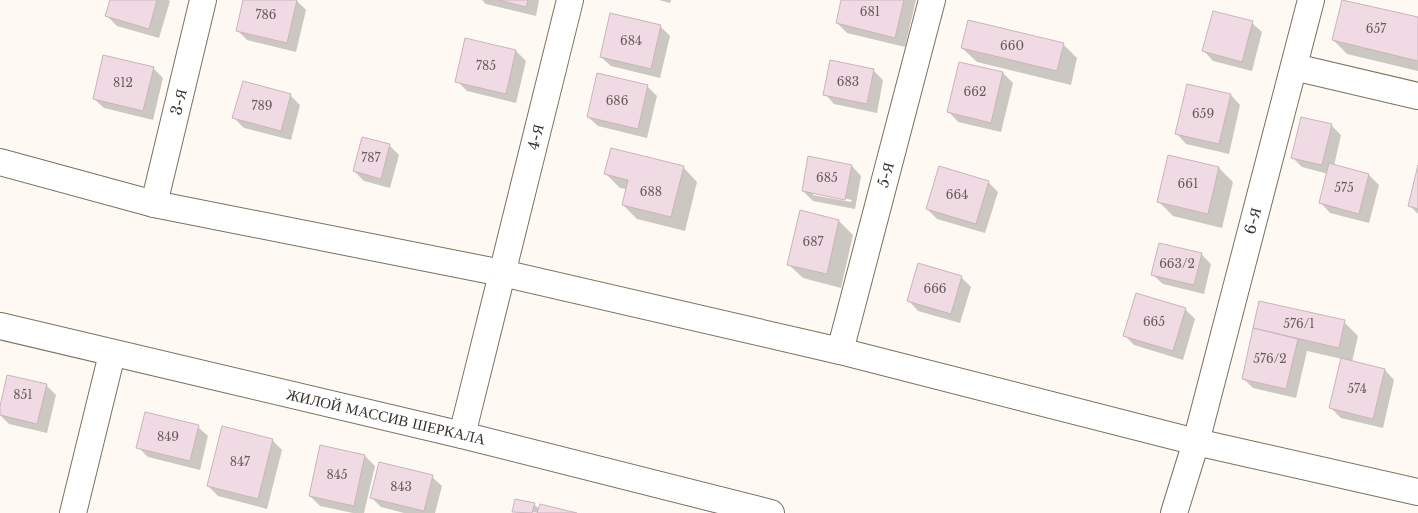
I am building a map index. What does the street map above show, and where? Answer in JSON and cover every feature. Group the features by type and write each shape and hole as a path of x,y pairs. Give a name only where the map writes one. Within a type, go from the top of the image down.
{"street":[{"name":"3-Я","path":"154,204 204,0"},
{"name":"4-Я","path":"462,435 570,0"},
{"name":"5-Я","path":"840,351 932,0"},
{"name":"6-Я","path":"1174,513 1196,442 1311,0"},
{"path":"1294,67 1418,96"},
{"path":"0,162 154,204 502,273 840,351 1196,442 1418,492"},
{"name":"ЖИЛОЙ МАССИВ ШЕРКАЛА","path":"0,326 112,354 462,435 771,513"},
{"path":"73,513 112,354"}],"building":[{"path":"110,0 157,0 149,29 105,16"},
{"path":"243,0 297,0 287,43 236,31"},
{"path":"498,0 528,0 526,7"},
{"path":"841,0 904,0 895,38 836,23"},
{"path":"1342,0 1418,17 1418,61 1332,40"},
{"path":"1213,11 1253,21 1242,62 1202,51"},
{"path":"610,13 661,25 651,69 600,57"},
{"path":"968,20 1064,43 1057,71 961,48"},
{"path":"465,38 516,50 506,94 455,82"},
{"path":"103,55 154,67 143,111 93,99"},
{"path":"830,60 874,69 867,104 823,95"},
{"path":"959,62 1003,72 991,123 947,112"},
{"path":"597,73 648,85 638,129 587,117"},
{"path":"243,81 291,94 281,131 232,118"},
{"path":"1187,84 1231,94 1219,144 1175,134"},
{"path":"1301,117 1332,124 1322,165 1291,158"},
{"path":"362,137 390,144 381,179 353,171"},
{"path":"611,148 684,166 671,217 622,205 628,180 604,174"},
{"path":"1168,155 1219,167 1208,214 1157,202"},
{"path":"808,156 852,165 845,200 802,191"},
{"path":"1329,163 1369,174 1359,214 1319,203"},
{"path":"1418,165 1418,209 1408,206"},
{"path":"939,166 989,181 976,224 926,209"},
{"path":"800,210 839,220 827,274 787,265"},
{"path":"1159,243 1202,253 1194,285 1151,275"},
{"path":"918,263 962,276 951,314 907,301"},
{"path":"1136,293 1186,308 1173,351 1123,336"},
{"path":"1259,301 1345,320 1339,348 1253,328"},
{"path":"1253,328 1298,339 1286,389 1242,379"},
{"path":"1341,358 1385,369 1373,419 1329,408"},
{"path":"7,375 47,384 37,424 0,415 0,406"},
{"path":"145,412 199,425 190,461 136,448"},
{"path":"222,426 273,439 258,499 207,486"},
{"path":"320,445 365,455 354,506 309,496"},
{"path":"379,462 433,475 424,511 370,498"},
{"path":"515,499 535,503 532,513 512,512"},
{"path":"540,504 577,513 537,513"}]}
